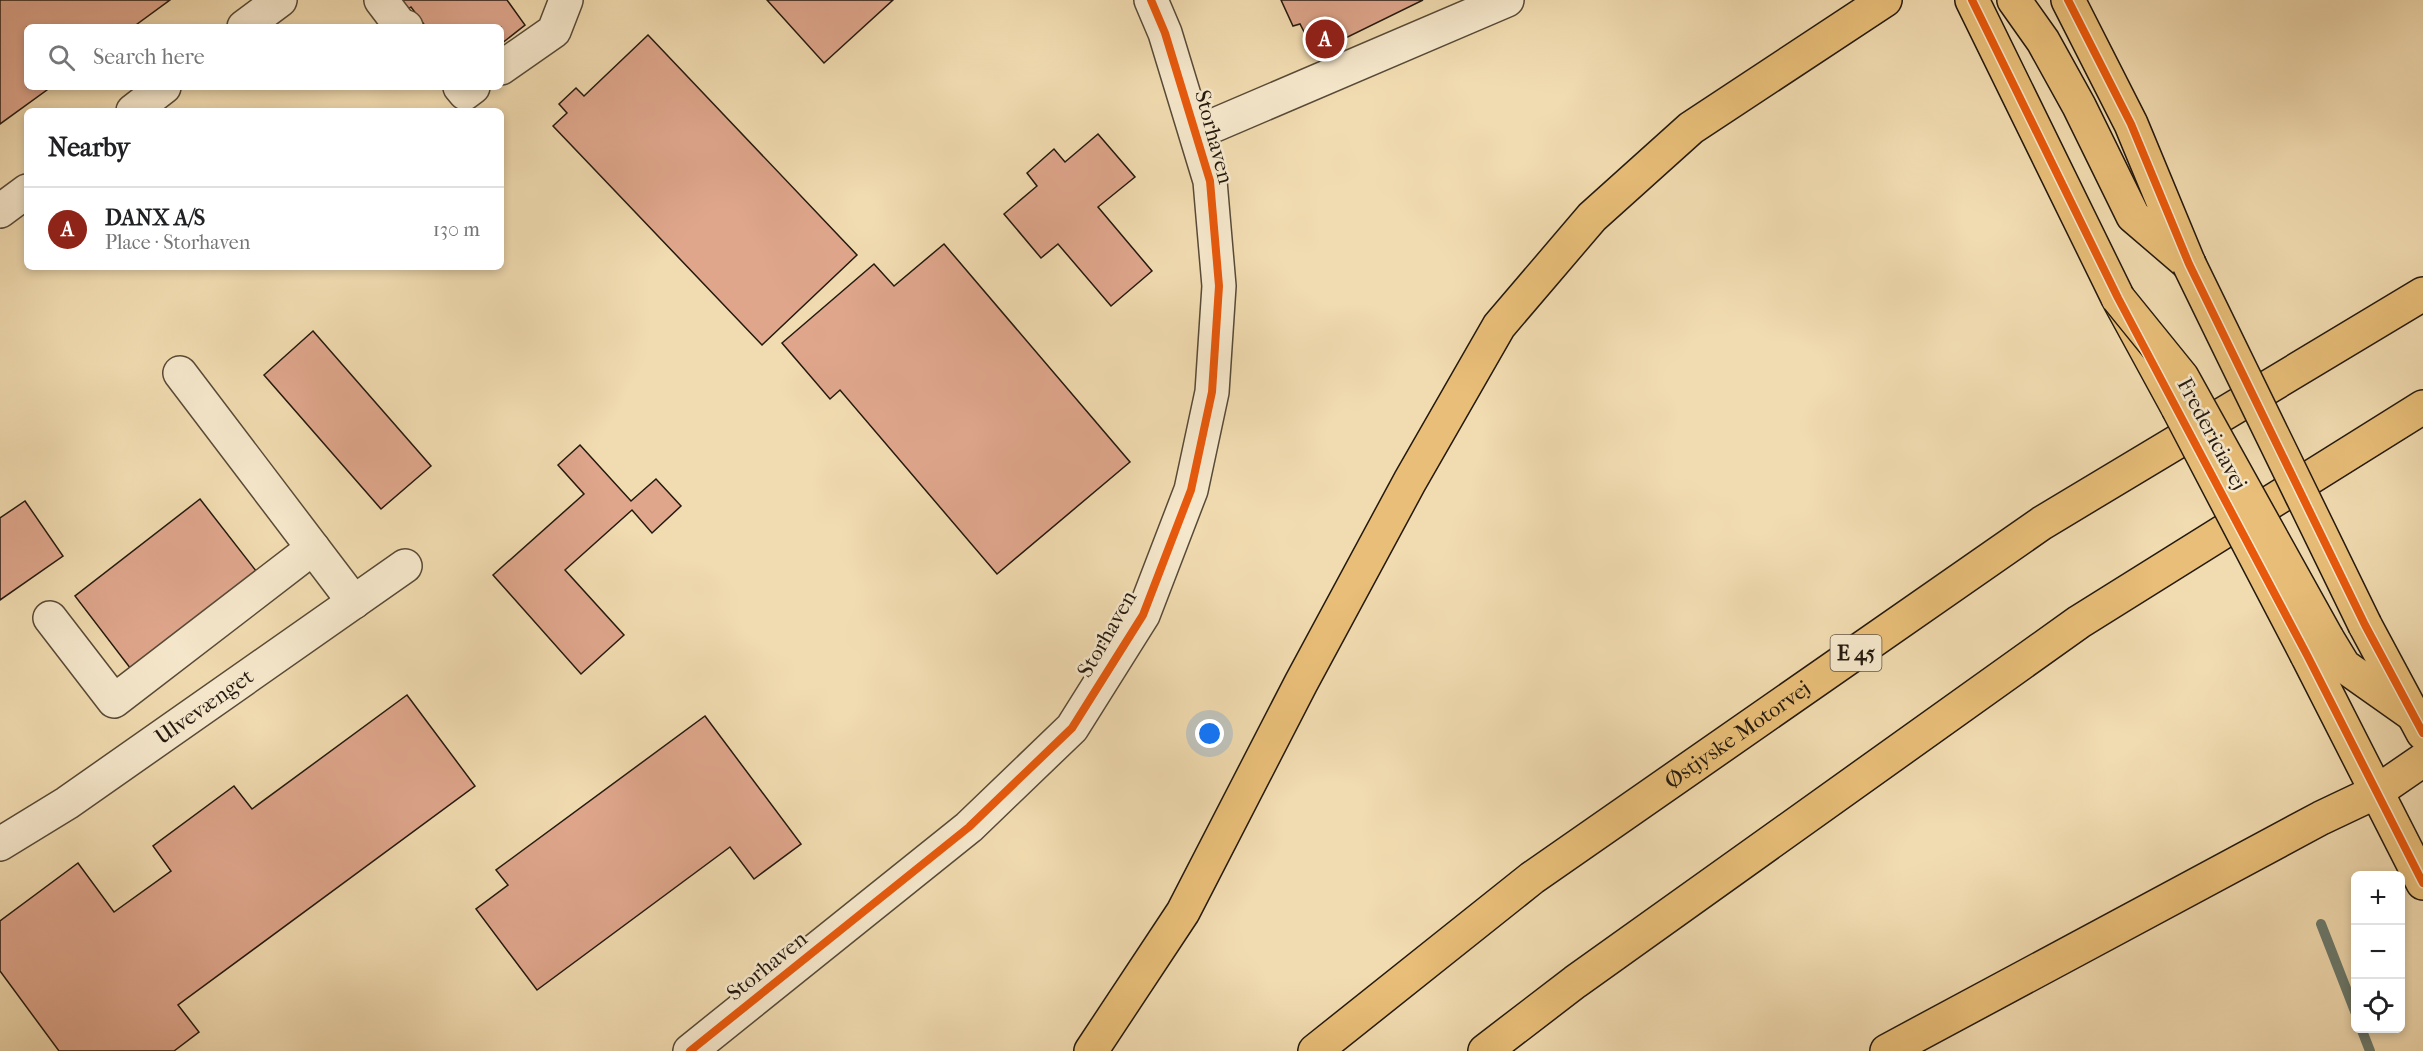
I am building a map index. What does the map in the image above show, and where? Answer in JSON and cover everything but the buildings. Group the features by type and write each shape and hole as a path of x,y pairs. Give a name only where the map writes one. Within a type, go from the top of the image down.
{"main road":[{"path":"1972,0 2118,298 2182,377 2317,646 2378,791 2423,883"},
{"path":"2014,0 2043,41 2079,106 2133,216 2189,264"},
{"path":"2068,0 2131,124 2189,264 2365,625 2419,721"},
{"path":"1091,1051 1183,912 1301,683 1405,491 1500,326 1592,217 1691,128 1870,5"},
{"name":"Østjyske Motorvej","path":"1315,1051 1532,878 2042,523 2423,294"},
{"path":"1485,1051 1575,982 2079,622 2423,407"},
{"path":"2317,646 2419,721"},
{"path":"1887,1051 2321,818 2378,791 2423,760"}],"street":[{"path":"248,24 280,0"},
{"path":"381,0 399,24"},
{"path":"504,66 554,31 566,0"},
{"name":"Storhaven","path":"690,1051 969,827 1072,728 1143,615 1191,490 1212,392 1219,286 1210,181 1165,33 1151,0"},
{"path":"1196,133 1507,0"},
{"path":"137,108 160,90"},
{"path":"0,211 24,193"},
{"path":"180,373 354,602"},
{"path":"50,618 114,701 313,548"},
{"name":"Ulvevænget","path":"0,844 67,803 405,566"}],"waterway":[{"path":"2321,924 2351,1001"},
{"path":"2363,1033 2370,1051"}],"cycle path":[{"path":"690,1051 969,827 1072,728 1143,615 1191,490 1212,392 1219,286 1210,181 1165,33 1151,0"},
{"name":"Fredericiavej","path":"1972,0 2118,298 2307,655 2423,883"},
{"path":"2068,0 2131,124 2189,264 2365,625 2423,733"}],"place":[{"name":"DANX A/S","path":"1325,39"}]}
